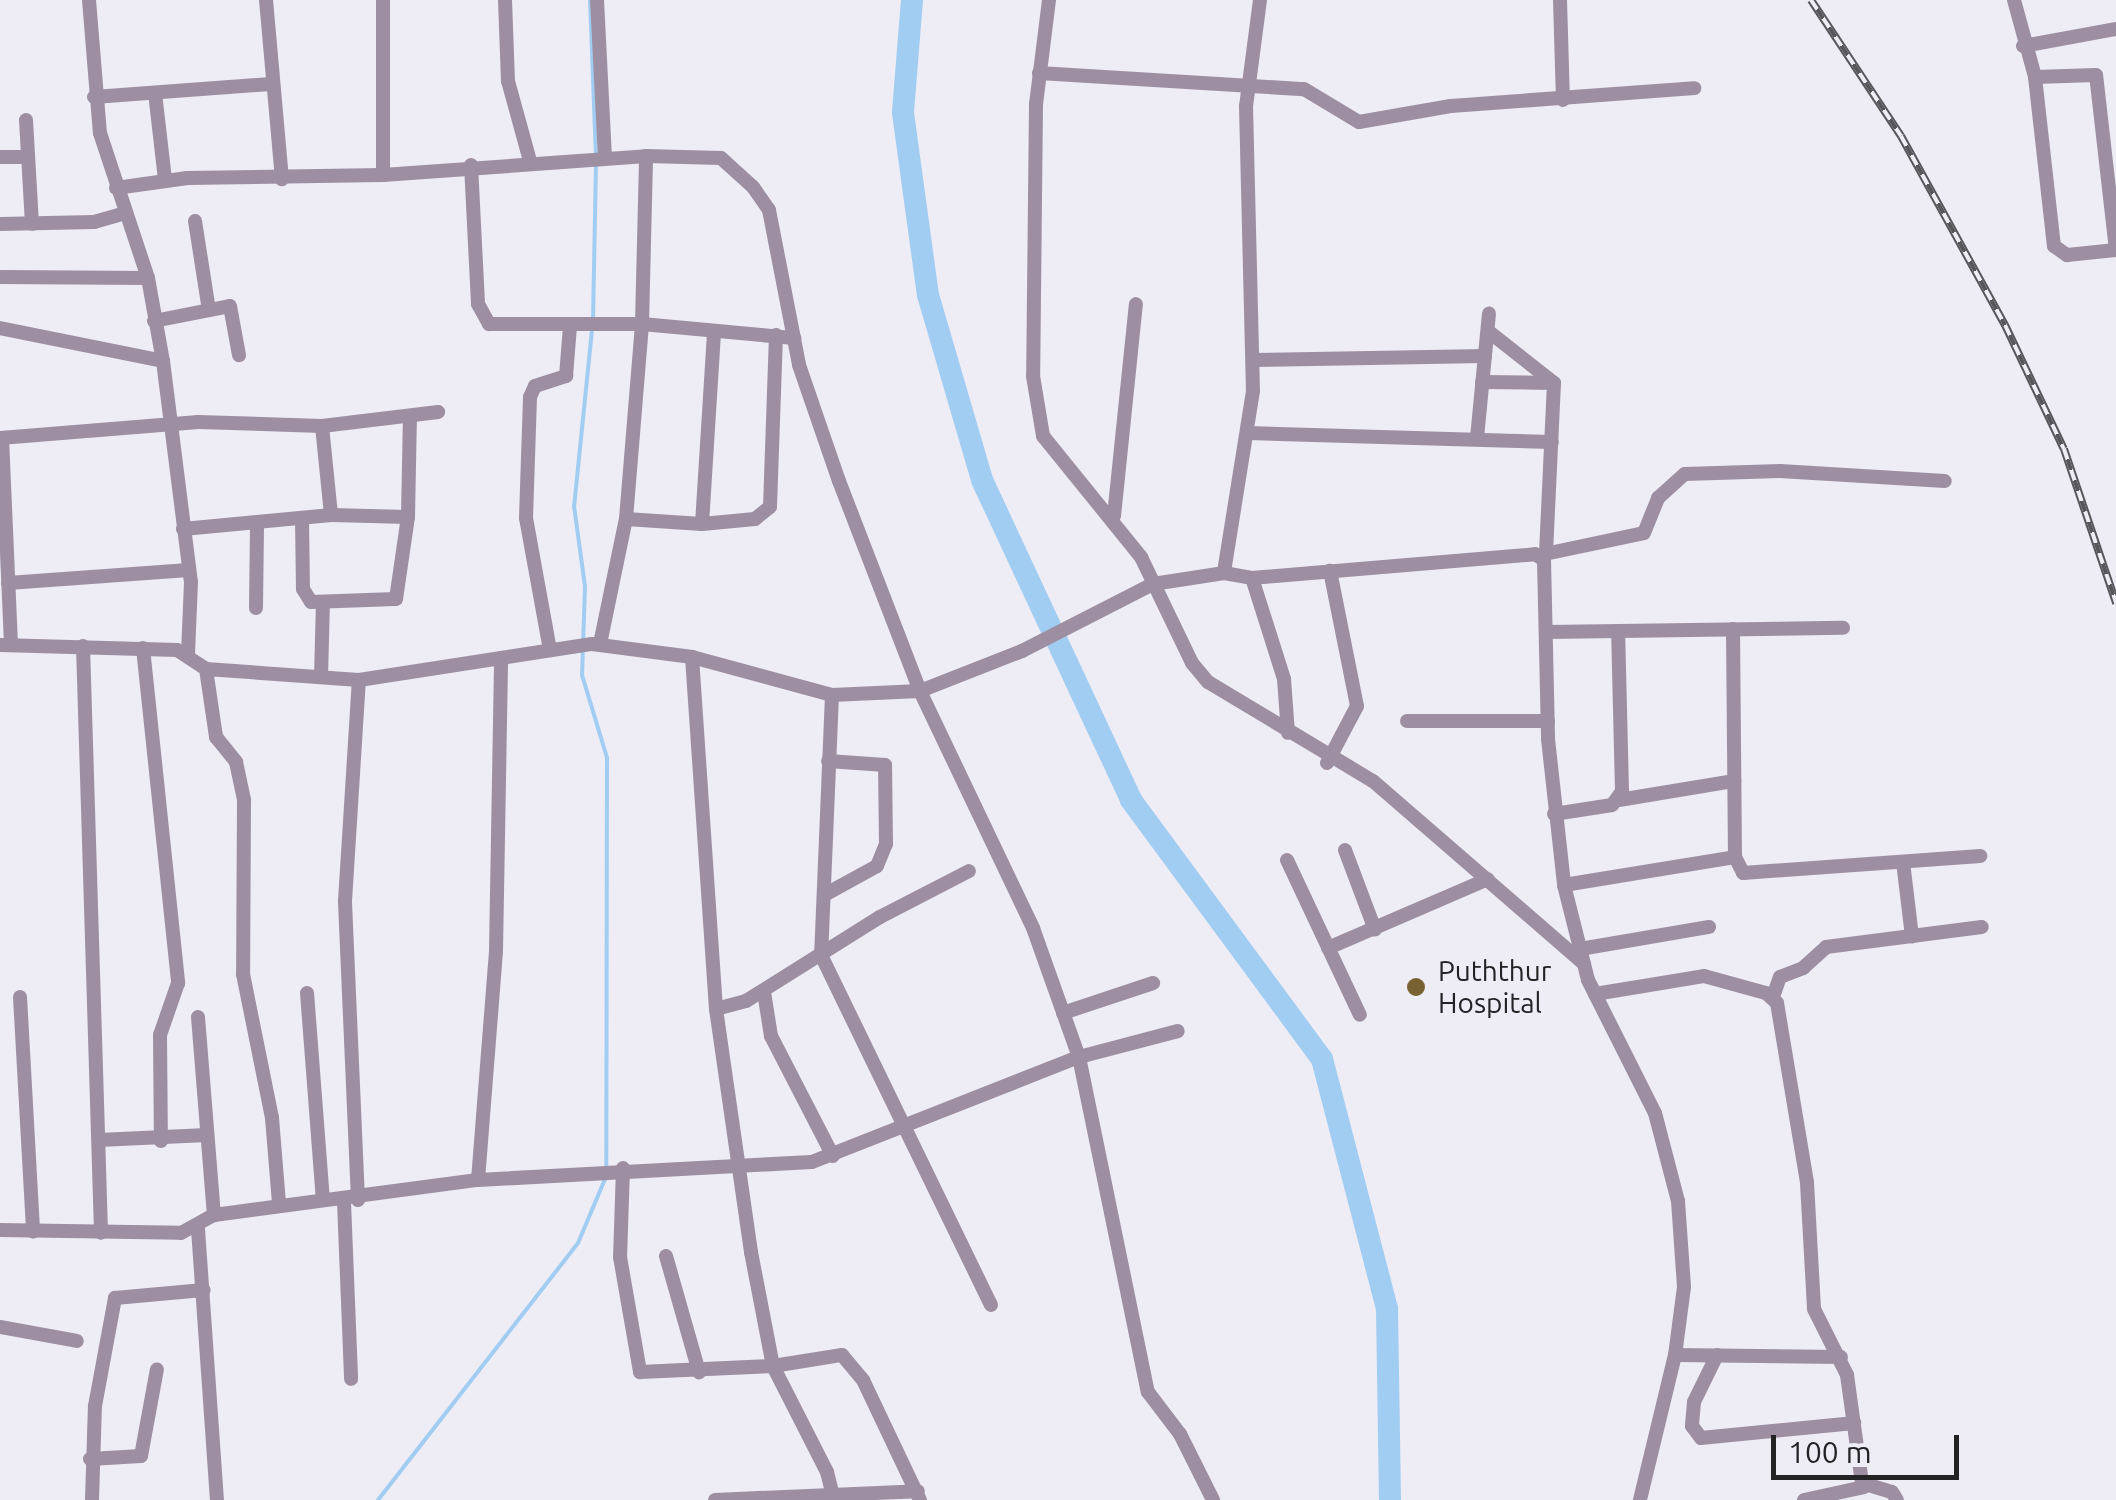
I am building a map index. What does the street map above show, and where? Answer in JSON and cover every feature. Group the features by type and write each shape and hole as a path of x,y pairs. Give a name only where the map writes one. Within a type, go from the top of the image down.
{"street":[{"path":"89,0 94,97 116,188 148,278 163,361 189,570 188,655"},
{"path":"266,0 282,179"},
{"path":"382,0 383,175"},
{"path":"505,0 508,81 530,161"},
{"path":"597,0 608,158"},
{"path":"1049,0 1039,74 1034,408 1044,436 1114,516 1192,663 1208,682 1328,760 1373,780 1582,956"},
{"path":"1224,573 1248,433 1253,360 1248,83 1260,0"},
{"path":"1560,0 1563,100"},
{"path":"2014,0 2035,77 2056,251 2116,250 2096,75 2035,77"},
{"path":"2024,46 2116,29"},
{"path":"1039,74 1304,89 1359,122 1450,106 1694,88"},
{"path":"94,97 271,84"},
{"path":"155,93 165,180"},
{"path":"26,120 32,224"},
{"path":"116,188 165,180 383,175 530,161 646,156 721,158 753,187 769,210 794,338 838,482 920,691 976,798 1079,1058 1138,1362 1148,1392 1180,1434 1213,1500"},
{"path":"596,644 626,519 642,324 646,156"},
{"path":"0,157 28,157"},
{"path":"471,166 482,316 500,326 642,324 714,334 794,338"},
{"path":"0,224 94,222 125,213"},
{"path":"194,221 209,310"},
{"path":"0,277 148,278"},
{"path":"1114,516 1136,304"},
{"path":"154,321 232,307 239,355"},
{"path":"1477,438 1489,314"},
{"path":"555,649 526,518 530,397 535,386 566,376 574,326"},
{"path":"0,328 163,361"},
{"path":"1488,331 1554,383"},
{"path":"702,524 714,334"},
{"path":"626,519 702,524 756,519 770,506 776,335"},
{"path":"1253,360 1485,356"},
{"path":"1482,382 1554,383"},
{"path":"1554,383 1543,555 1548,721 1554,814 1564,884 1594,994 1670,1156 1684,1287 1675,1354 1640,1500"},
{"path":"438,412 322,426 170,425 1,438 8,583 6,645 143,648 188,655 206,670 359,680 596,644 692,657 832,695 920,691 1068,628 1153,584 1224,573 1252,578 1543,555 1644,533 1658,498 1686,474 1780,471 1945,481"},
{"path":"302,518 303,589 310,602 396,599 408,516 410,416"},
{"path":"322,426 331,515"},
{"path":"1248,433 1552,442"},
{"path":"183,528 331,515 408,516"},
{"path":"256,522 256,608"},
{"path":"8,583 189,570"},
{"path":"1328,760 1358,706 1330,571"},
{"path":"1252,578 1284,679 1288,733"},
{"path":"321,677 322,603"},
{"path":"1547,632 1843,628"},
{"path":"1733,630 1735,857 1743,873 1980,856"},
{"path":"1618,631 1619,800"},
{"path":"83,646 101,1233"},
{"path":"143,648 178,983 160,1035 162,1142"},
{"path":"692,657 716,1009 773,1366 834,1496"},
{"path":"478,1180 496,951 502,658"},
{"path":"206,670 216,737 236,762 244,800 242,974 272,1118 279,1204"},
{"path":"351,1379 345,901 359,680"},
{"path":"832,695 821,955 991,1306"},
{"path":"1407,721 1548,721"},
{"path":"826,894 877,866 886,844 885,766 828,761"},
{"path":"1554,814 1734,781"},
{"path":"1345,850 1376,930"},
{"path":"1564,884 1735,857"},
{"path":"1287,860 1360,1015"},
{"path":"1904,862 1912,936"},
{"path":"716,1009 764,992 970,870"},
{"path":"1328,948 1488,880"},
{"path":"1582,956 1709,927"},
{"path":"1864,1487 1841,1357 1814,1309 1807,1183 1773,997 1778,980 1807,965 1819,949 1982,927"},
{"path":"1594,994 1686,976 1773,997"},
{"path":"1063,1012 1153,983"},
{"path":"764,992 771,1036 833,1156"},
{"path":"307,994 323,1200"},
{"path":"20,998 33,1232"},
{"path":"198,1017 214,1215"},
{"path":"0,1230 101,1233 198,1229 214,1215 279,1204 351,1201 478,1180 586,1169 740,1168 833,1156 907,1130 1079,1058 1178,1031"},
{"path":"100,1140 162,1142 207,1135"},
{"path":"620,1168 620,1257 634,1366 650,1376 773,1366 832,1353 850,1361 919,1496 716,1500"},
{"path":"198,1229 217,1500"},
{"path":"666,1256 698,1372"},
{"path":"92,1500 90,1458 116,1298 204,1290"},
{"path":"0,1327 77,1341"},
{"path":"1675,1354 1841,1357"},
{"path":"1717,1355 1694,1402 1692,1426 1701,1438 1854,1423"},
{"path":"90,1458 141,1456 156,1369"},
{"path":"1804,1500 1864,1487 1892,1492 1898,1500"}],"waterway":[{"path":"590,0 596,155"},
{"path":"912,0 903,113 928,295 982,480 1131,800 1322,1059 1387,1309 1390,1500"},
{"path":"593,320 596,165"},
{"path":"592,330 574,506 585,586 582,675 607,758 606,1170"},
{"path":"378,1500 578,1243 605,1179"}],"railway":[{"path":"1811,0 1901,136 2005,325 2064,449 2116,603"}],"place":[{"name":"Puththur Hospital","path":"1416,987"}]}
